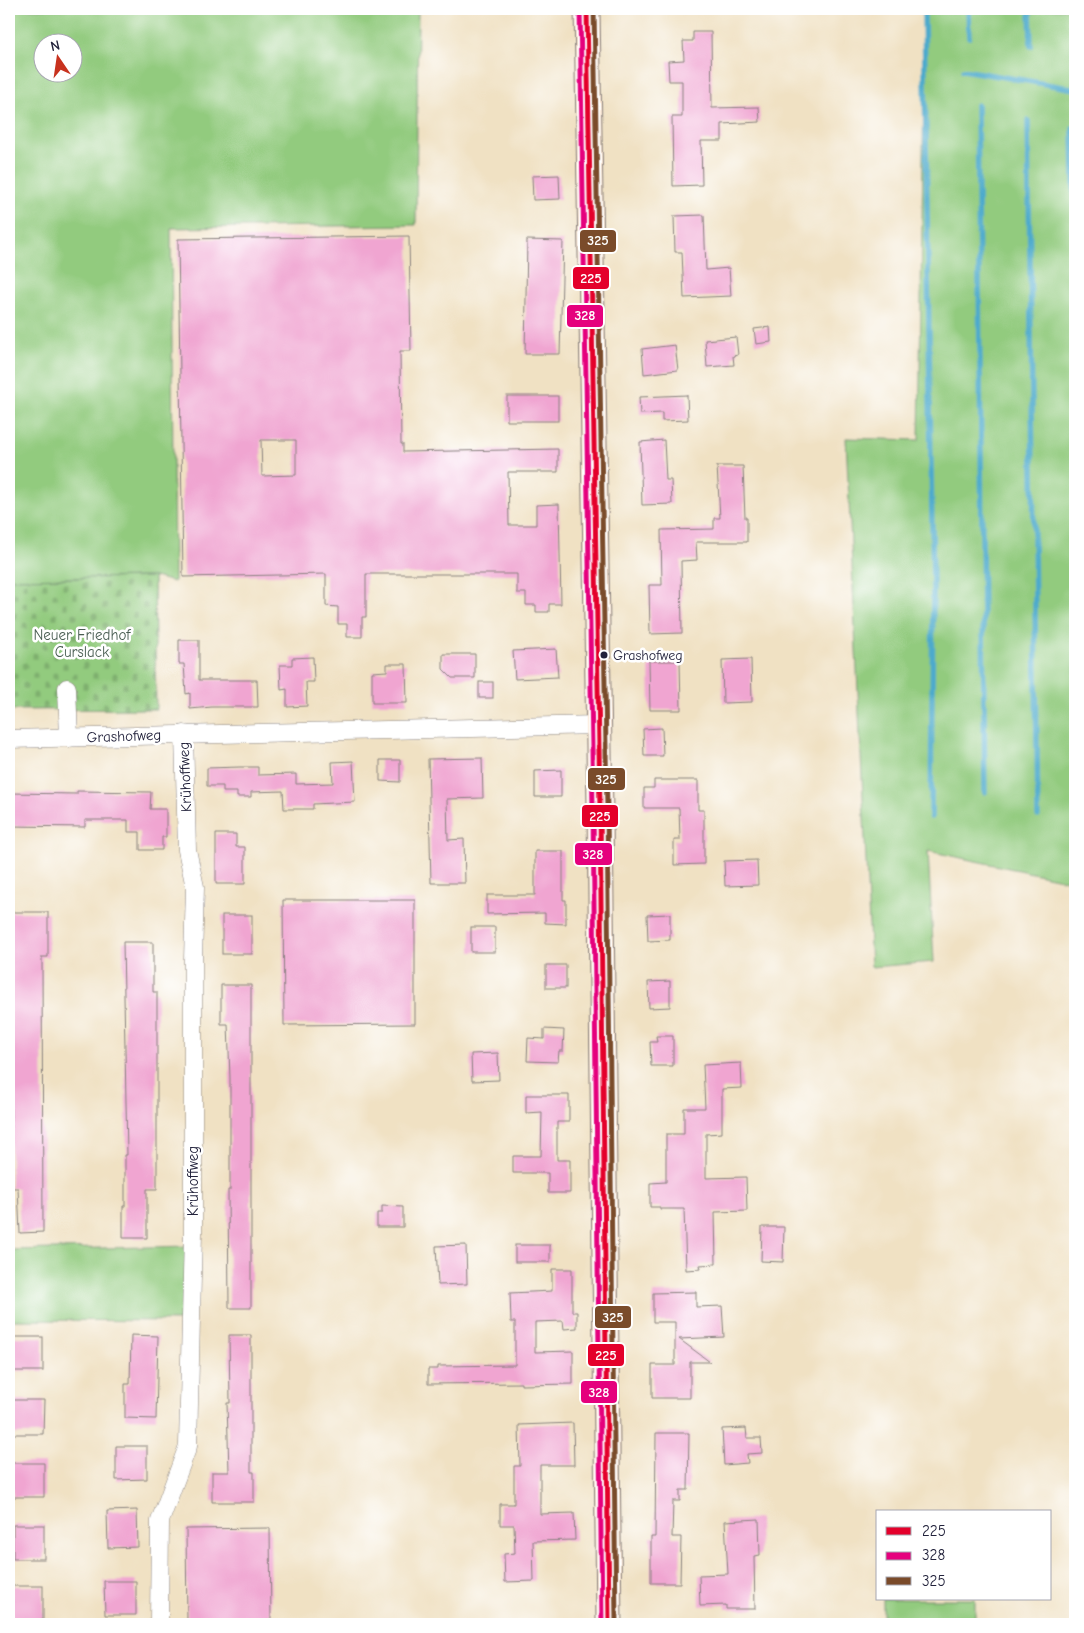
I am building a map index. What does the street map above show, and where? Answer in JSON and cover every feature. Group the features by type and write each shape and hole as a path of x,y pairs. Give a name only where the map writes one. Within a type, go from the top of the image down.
{"main road":[{"path":"587,9 609,1624"}],"street":[{"name":"Grashofweg","path":"67,688 69,738"},
{"name":"Grashofweg","path":"9,738 598,725"},
{"name":"Krühoffweg","path":"158,1624 160,1521 188,1446 193,1233 192,960 195,887 187,850 184,734"}],"green space":[{"path":"9,9 418,9 416,225 171,228 174,582 154,577 9,579"},
{"path":"925,9 1075,9 1075,882 928,851 934,962 871,967 846,438 919,440"},
{"name":"Neuer Friedhof Curslack","path":"154,577 156,709 9,710 9,579"},
{"path":"193,1246 191,1321 9,1320 9,1250"},
{"path":"883,1600 975,1600 975,1624 883,1624"}],"building":[{"path":"693,32 711,32 712,108 759,107 760,122 722,124 722,141 701,141 702,185 673,186 672,117 682,117 682,81 669,81 668,61 684,60 683,41 693,41"},
{"path":"559,175 560,199 533,200 532,176"},
{"path":"704,215 706,270 729,268 731,296 684,298 682,252 675,252 674,216"},
{"path":"409,236 411,351 400,351 401,444 403,444 403,452 558,449 558,472 508,472 509,525 536,525 536,505 559,504 561,604 549,604 549,612 536,612 536,605 526,605 526,593 517,593 517,574 366,574 366,617 362,617 362,637 347,637 347,624 338,624 338,607 326,606 326,574 183,577 178,239","holes":["261,440 296,440 296,475 262,476"]},
{"path":"527,240 563,241 560,354 525,354"},
{"path":"770,327 771,342 756,344 754,329"},
{"path":"736,337 738,355 733,356 734,365 707,367 705,340"},
{"path":"675,345 678,370 644,374 642,349"},
{"path":"687,395 688,420 662,421 662,413 640,414 639,397"},
{"path":"507,396 558,396 558,421 507,421"},
{"path":"664,440 666,480 671,480 672,504 642,505 640,442"},
{"path":"717,466 743,466 747,542 696,542 697,560 681,561 682,633 650,634 649,585 662,585 661,530 714,529 714,518 720,518"},
{"path":"179,640 199,640 199,680 257,680 258,707 190,709 190,693 186,694 184,664 179,664"},
{"path":"556,649 558,677 515,679 513,651"},
{"path":"443,654 475,654 475,678 452,678 443,669"},
{"path":"313,657 314,682 306,682 307,706 287,707 287,689 281,690 280,665 292,665 292,658"},
{"path":"751,659 752,702 723,703 722,660"},
{"path":"649,661 680,661 681,710 650,710"},
{"path":"387,664 406,664 407,703 372,703 372,672 387,671"},
{"path":"479,682 493,682 493,698 479,698"},
{"path":"662,728 663,756 644,756 643,729"},
{"path":"482,758 483,798 447,799 448,840 464,839 465,883 431,883 428,759"},
{"path":"380,760 400,760 400,782 380,781"},
{"path":"353,761 355,802 313,804 313,809 284,809 283,791 251,792 251,797 237,797 237,792 223,792 223,786 207,786 207,768 240,767 258,767 258,775 296,774 296,784 333,783 332,762"},
{"path":"561,770 561,797 535,797 535,771"},
{"path":"654,780 698,780 698,810 704,810 704,864 674,865 674,840 680,840 679,808 644,808 644,788 654,788"},
{"path":"77,791 151,792 150,809 166,809 166,837 162,837 162,850 140,850 140,832 128,832 128,820 85,820 85,827 9,826 9,793 77,794"},
{"path":"216,834 236,834 236,847 245,847 245,884 216,884"},
{"path":"535,851 563,851 563,900 566,900 566,924 545,923 545,913 487,914 487,895 535,895"},
{"path":"757,860 758,885 725,886 724,861"},
{"path":"283,900 415,900 415,1024 284,1025"},
{"path":"10,912 48,912 48,957 42,957 43,1232 20,1233 18,1188 11,1188"},
{"path":"670,914 670,940 648,941 647,915"},
{"path":"222,915 252,915 252,954 222,954"},
{"path":"471,927 495,927 495,952 471,952"},
{"path":"123,942 153,942 153,992 157,992 157,1189 147,1189 147,1238 123,1238 125,1155 127,1155"},
{"path":"546,965 566,965 566,988 546,988"},
{"path":"670,981 670,1007 649,1008 648,982"},
{"path":"221,985 251,985 251,1308 229,1308 228,1190 230,1190 230,1078 228,1024 221,1024"},
{"path":"544,1029 564,1030 563,1051 559,1051 558,1062 527,1061 528,1038 544,1039"},
{"path":"656,1036 673,1036 673,1066 651,1066 650,1042 657,1042"},
{"path":"498,1053 499,1080 472,1081 471,1054"},
{"path":"741,1063 742,1088 722,1089 722,1133 706,1134 706,1178 746,1177 747,1211 715,1212 716,1264 700,1265 701,1269 686,1270 684,1209 650,1207 650,1183 666,1182 666,1134 684,1134 684,1108 705,1108 703,1065"},
{"path":"526,1095 569,1095 569,1122 557,1122 557,1160 570,1160 570,1193 548,1193 548,1173 513,1173 513,1156 541,1156 542,1112 526,1113"},
{"path":"382,1206 403,1207 403,1227 377,1227 377,1213 382,1213"},
{"path":"762,1227 784,1227 783,1262 761,1261"},
{"path":"466,1245 467,1284 438,1285 436,1246"},
{"path":"515,1245 550,1245 550,1262 515,1262"},
{"path":"552,1269 572,1269 572,1312 577,1312 577,1328 564,1329 563,1321 535,1322 535,1352 573,1351 573,1384 428,1384 428,1369 438,1369 438,1366 515,1365 515,1322 511,1322 510,1293 552,1291"},
{"path":"696,1292 696,1307 722,1306 724,1337 679,1339 710,1362 690,1362 690,1398 652,1398 652,1365 675,1365 675,1322 653,1322 653,1293"},
{"path":"131,1335 158,1336 156,1419 125,1418 125,1384 130,1384"},
{"path":"229,1335 251,1335 251,1472 254,1472 254,1502 212,1502 212,1472 229,1472 227,1403 230,1403"},
{"path":"12,1337 43,1337 43,1371 12,1371"},
{"path":"12,1400 44,1400 43,1434 12,1434"},
{"path":"573,1423 574,1465 540,1465 540,1514 574,1513 575,1540 533,1541 534,1581 505,1582 504,1554 515,1553 514,1525 500,1525 500,1504 514,1504 514,1466 520,1466 519,1425"},
{"path":"746,1428 747,1438 761,1438 762,1453 747,1454 748,1463 724,1465 722,1429"},
{"path":"656,1433 689,1433 688,1490 680,1490 680,1501 673,1501 672,1537 681,1537 680,1583 651,1583 651,1537 655,1537"},
{"path":"116,1446 147,1446 147,1479 116,1480"},
{"path":"12,1463 44,1463 44,1497 13,1497"},
{"path":"137,1510 138,1547 108,1548 107,1511"},
{"path":"759,1519 760,1555 754,1556 755,1609 726,1609 726,1605 700,1606 699,1575 728,1574 725,1521"},
{"path":"13,1525 44,1525 44,1559 13,1559"},
{"path":"270,1528 271,1624 187,1624 186,1529"},
{"path":"104,1581 136,1581 136,1615 105,1615"},
{"path":"12,1586 43,1586 43,1620 12,1620"}],"waterway":[{"path":"924,9 933,589 931,817"},
{"path":"968,9 969,37"},
{"path":"1030,9 1031,46"},
{"path":"963,70 1075,89"},
{"path":"977,105 985,792"},
{"path":"1028,121 1038,816"},
{"path":"1073,128 1075,224"}],"transit line":[{"name":"328","path":"580,9 593,810 602,1624"},
{"name":"225","path":"587,9 600,810 609,1624"},
{"name":"325","path":"594,9 607,810 616,1624"}],"place":[{"name":"Grashofweg","path":"604,655"}]}
